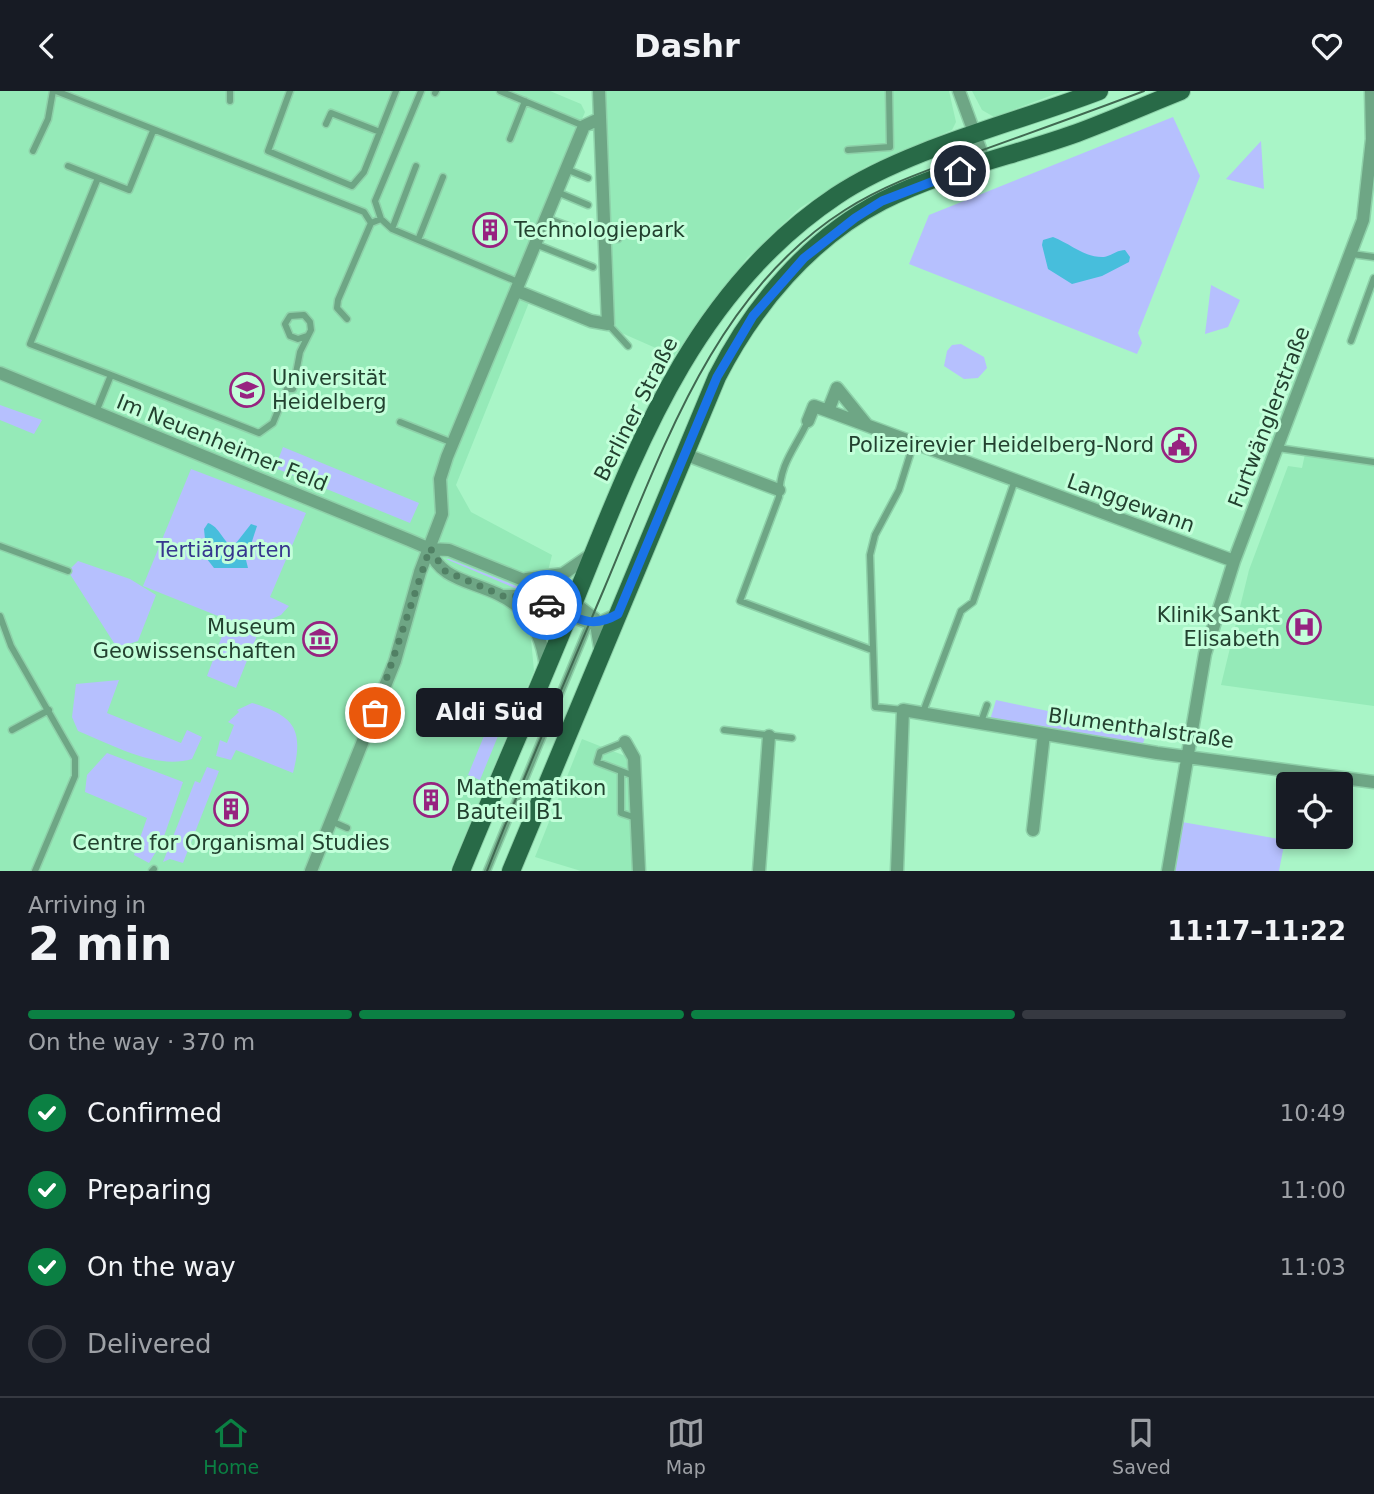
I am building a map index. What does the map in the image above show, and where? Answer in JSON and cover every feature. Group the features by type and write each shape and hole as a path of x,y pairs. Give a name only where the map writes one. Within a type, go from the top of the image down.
{"main road":[{"name":"Berliner Straße","path":"460,871 546,667 583,615 595,552 665,393 703,329 754,263 808,216 838,194 876,173 1099,91"},
{"path":"511,871 717,377 753,316 804,258 855,218 882,201 1077,133 1181,91"}],"street":[{"path":"517,286 591,321 608,324 599,91"},
{"path":"959,91 985,163"},
{"name":"Furtwänglerstraße","path":"1168,871 1205,654 1234,561 1352,254 1366,202 1372,139 1371,91"},
{"path":"311,871 387,683 411,613 420,572 442,514 440,479 453,443 584,126 599,119"},
{"name":"Im Neuenheimer Feld","path":"0,373 430,548 449,549 522,579 583,615"},
{"path":"808,421 814,405 828,411 837,388 866,425"},
{"name":"Langgewann","path":"828,411 1234,561"},
{"path":"692,457 779,490"},
{"name":"Im Neuenheimer Feld","path":"430,548 445,571 503,596 522,608 536,626 546,667"},
{"name":"Im Neuenheimer Feld","path":"522,579 563,574 595,552"},
{"name":"Im Neuenheimer Feld","path":"503,596 523,596 583,615"},
{"path":"601,653 583,615 618,614"},
{"path":"897,871 903,710"},
{"name":"Blumenthalstraße","path":"903,710 1044,734 1374,782"},
{"path":"1033,830 1044,734"},
{"path":"759,871 769,736"},
{"path":"625,742 634,758 628,774 636,818 639,871"}],"lane":[{"path":"33,152 48,119 54,91 364,212 371,223"},
{"path":"229,91 230,101"},
{"path":"290,91 268,151 352,185 364,172 396,91"},
{"path":"421,91 375,201 381,219 391,229 517,286"},
{"path":"500,91 584,126"},
{"path":"848,150 890,146 889,91"},
{"path":"510,139 525,101"},
{"path":"326,124 331,113 380,132"},
{"path":"68,166 129,190 153,131"},
{"path":"391,229 416,166"},
{"path":"566,169 588,178"},
{"path":"418,240 443,177"},
{"path":"98,178 30,344 259,433 274,423 287,389 293,389 298,375 295,370 311,330 309,319 298,313 290,316 285,328 290,336 298,339 307,336"},
{"path":"555,191 588,205"},
{"path":"545,217 606,238"},
{"path":"347,320 337,308 338,300 371,223 381,219"},
{"path":"534,244 593,267"},
{"path":"1352,254 1374,257"},
{"path":"1351,341 1374,278"},
{"path":"608,324 628,346"},
{"path":"96,412 111,375"},
{"path":"808,421 785,459 779,490 740,601 872,650"},
{"path":"400,422 453,443"},
{"path":"903,710 875,707 871,546 898,490 914,442"},
{"path":"1278,448 1374,463"},
{"path":"923,712 961,611 972,602 1015,480"},
{"path":"0,546 68,571"},
{"path":"487,871 583,615"},
{"path":"0,616 11,646 75,758 75,776 35,871"},
{"path":"980,723 987,705"},
{"path":"12,730 49,710"},
{"path":"724,730 792,738"},
{"path":"625,742 600,753 597,762 628,774"},
{"path":"331,821 347,828"}],"shaded area":[{"name":"Universität Heidelberg","path":"0,91 550,91 581,104 585,112 516,275 532,295 456,485 471,512 552,555 531,639 534,671 450,871 0,871"},
{"path":"604,91 949,91 956,122 952,130 867,166 800,208 747,258 674,356 617,331"},
{"path":"972,91 1063,91 994,117 982,110"},
{"path":"1053,237 1097,257 1125,250 1130,257 1129,262 1102,276 1072,284 1048,269 1042,245 1043,240"},
{"name":"Klinik Sankt Elisabeth","path":"1305,454 1374,464 1374,706 1221,685 1249,570 1288,466 1302,468"},
{"path":"208,523 233,547 251,524 257,526 246,560 248,568 214,568 207,559 204,529"},
{"path":"582,739 633,759 636,871 581,871 535,857"}],"green space":[{"path":"1173,117 1200,176 1138,333 1142,343 1137,354 909,264 929,215"},
{"path":"1261,141 1264,189 1226,179"},
{"path":"1211,285 1240,300 1228,327 1205,334"},
{"path":"961,344 984,357 987,368 978,378 964,379 944,366 947,351 952,345"},
{"path":"0,405 42,420 34,434 0,420"},
{"path":"283,447 419,503 410,523 275,468"},
{"name":"Tertiärgarten","path":"191,469 306,513 270,597 289,606 281,615 257,625 258,633 236,688 207,676 228,620 143,586"},
{"path":"446,559 551,600 550,603"},
{"path":"78,561 130,579 156,595 138,641 123,646 114,643 68,571"},
{"path":"119,680 107,713 181,743 187,730 202,737 192,759 178,762 149,759 78,731 72,717 76,684"},
{"path":"996,700 1147,732 1142,746 990,720"},
{"path":"252,703 278,713 293,727 297,746 293,773 236,750 231,760 216,756 220,740 227,743 234,725 228,722 239,712 237,710"},
{"path":"486,731 498,736 480,780 468,775"},
{"path":"107,753 183,782 162,842 149,863 134,855 147,818 85,792 87,775"},
{"path":"207,767 219,771 183,863 170,859 163,862 195,781 200,783"},
{"path":"1182,822 1276,838 1276,849 1283,849 1279,871 1175,871"}],"tram line":[{"path":"487,871 671,431 726,331 760,285 799,245 845,210 877,192 928,170 1144,91"}],"way so far":[{"path":"375,713 395,661 411,613 420,572 430,548 445,571 503,596 523,596 547,605"}],"place":[{"name":"Technologiepark","path":"490,230"},
{"name":"Universität Heidelberg","path":"247,390"},
{"name":"Polizeirevier Heidelberg-Nord","path":"1179,445"},
{"name":"Klinik Sankt Elisabeth","path":"1304,627"},
{"name":"Museum Geowissenschaften","path":"320,639"},
{"name":"Aldi Süd","path":"375,713"},
{"name":"Mathematikon Bauteil B1","path":"431,800"},
{"name":"Centre for Organismal Studies","path":"231,809"}],"route":[{"path":"547,605 589,623 597,624 618,614 717,377 733,345 753,316 804,258 855,218 882,201 960,171"}]}
